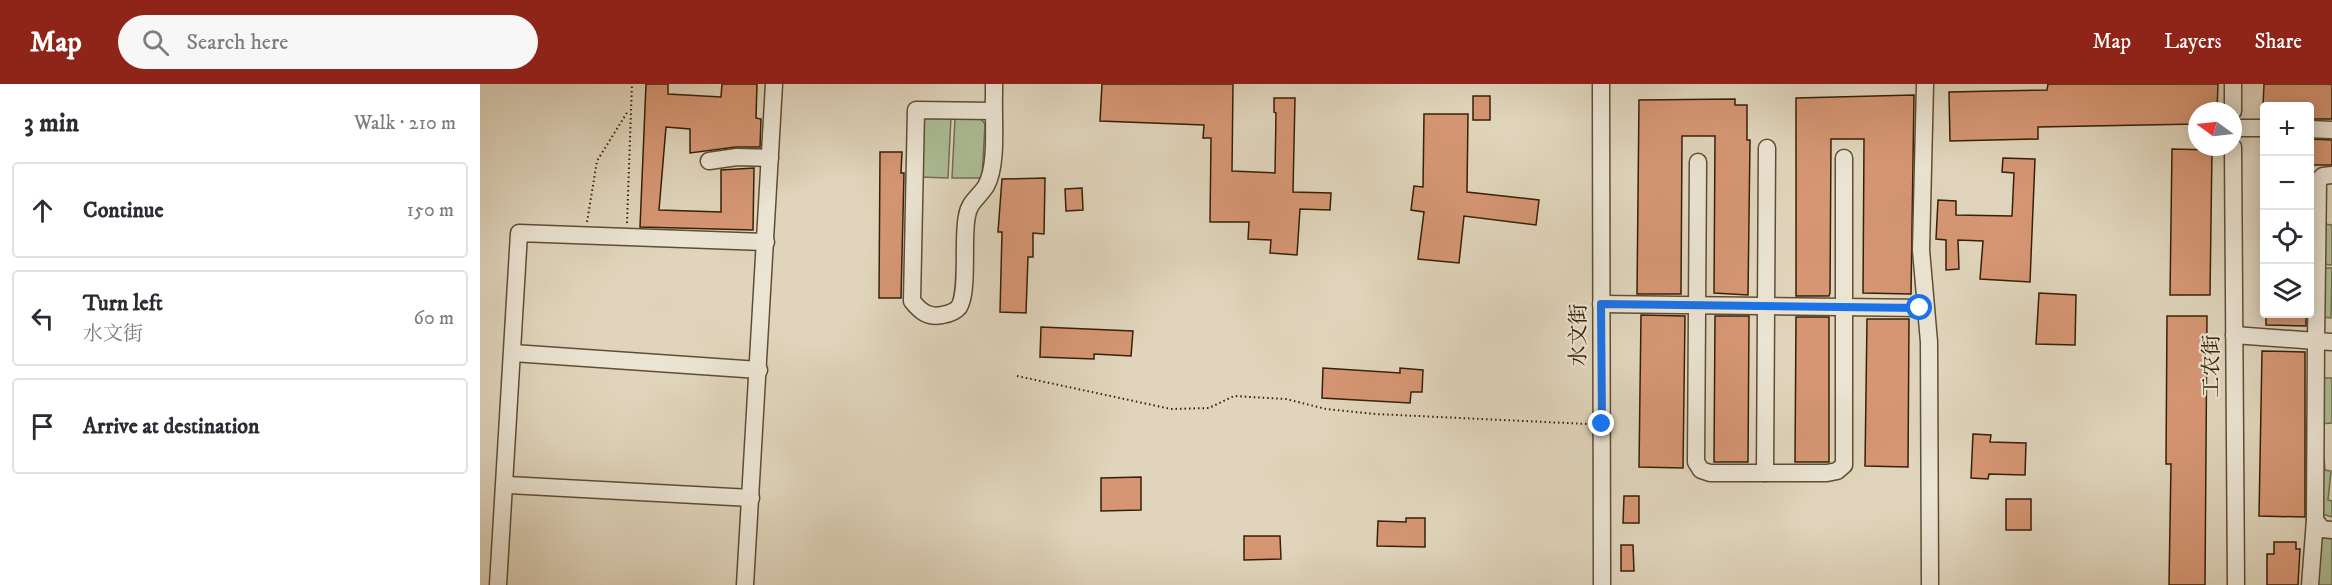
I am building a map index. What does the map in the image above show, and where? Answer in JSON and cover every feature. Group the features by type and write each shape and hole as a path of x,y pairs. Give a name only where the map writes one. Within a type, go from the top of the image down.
{"street":[{"path":"746,585 774,84"},
{"path":"993,111 916,110 912,301 920,312 937,316 950,314 958,307 962,292 967,216 973,199 986,186 992,168 994,84"},
{"name":"水文街","path":"1601,84 1602,585"},
{"path":"1925,84 1921,250 1924,308 1929,342 1930,585"},
{"path":"2233,84 2233,102"},
{"path":"2242,128 2260,128"},
{"path":"2314,129 2332,130"},
{"path":"1765,473 1764,304 1767,148"},
{"name":"工农街","path":"2233,156 2236,585"},
{"path":"709,161 737,157 770,158"},
{"path":"1698,162 1699,304 1696,462 1701,470 1710,473 1827,473 1837,471 1844,465 1844,158"},
{"path":"2310,585 2324,342 2318,181 2323,176 2332,175"},
{"path":"498,585 506,485 519,232 766,242"},
{"path":"1601,304 1764,304 1924,308"},
{"path":"2234,335 2324,342"},
{"path":"513,353 759,370"},
{"path":"506,485 751,498"},
{"path":"2315,520 2322,529 2332,530"}],"path":[{"path":"627,238 632,84"},
{"path":"586,236 587,206 597,161 630,109"},
{"path":"1017,376 1171,409 1209,408 1234,396 1286,399 1326,409 1375,414 1602,424"}],"green space":[{"path":"926,117 951,117 948,178 920,177 922,122"},
{"path":"955,118 981,119 985,124 982,178 952,178"},
{"path":"2325,224 2332,225 2332,265 2324,264"},
{"path":"2324,268 2332,268 2331,318 2324,317"},
{"path":"2320,378 2332,378 2332,423 2320,424"},
{"path":"2319,458 2324,458 2325,470 2331,471 2328,500 2332,501 2332,517 2322,514"},
{"path":"2320,538 2332,538 2332,585 2318,585"}],"building":[{"path":"646,84 668,84 668,94 721,97 722,84 757,84 756,118 761,119 760,147 736,147 690,153 690,129 666,127 659,210 721,212 721,170 754,168 753,230 640,227"},
{"path":"1102,84 1233,84 1232,171 1275,173 1274,98 1295,98 1293,192 1331,193 1330,210 1300,209 1297,255 1270,253 1271,240 1248,239 1249,222 1210,222 1211,138 1203,138 1204,125 1100,121"},
{"path":"2048,84 2218,84 2217,102 2188,102 2188,124 2038,127 2038,139 1950,141 1949,92 2047,90"},
{"path":"2264,84 2332,84 2332,119 2314,119 2314,102 2263,102"},
{"path":"1914,95 1911,294 1863,293 1864,139 1831,139 1830,293 1829,296 1796,296 1796,98"},
{"path":"1473,96 1490,96 1490,120 1473,120"},
{"path":"1735,99 1735,105 1747,105 1747,140 1750,140 1748,295 1714,293 1715,136 1682,136 1681,294 1637,294 1639,100"},
{"path":"1424,114 1468,114 1467,192 1539,200 1536,225 1464,216 1459,263 1418,259 1424,212 1411,210 1414,186 1423,187"},
{"path":"2314,139 2332,140 2332,165 2314,165"},
{"path":"2172,149 2188,149 2188,156 2212,156 2210,295 2170,295"},
{"path":"880,152 902,152 901,173 904,173 901,298 879,298"},
{"path":"2003,158 2035,159 2030,282 1980,279 1983,241 1958,240 1959,269 1946,270 1946,240 1936,239 1938,200 1956,201 1956,215 2012,216 2014,173 2002,172"},
{"path":"1045,178 1044,234 1033,233 1033,257 1028,257 1026,313 1000,312 1002,232 998,232 1002,179"},
{"path":"1082,188 1083,210 1066,211 1065,189"},
{"path":"2039,293 2076,295 2075,345 2036,344"},
{"path":"1641,315 1685,316 1683,468 1639,467"},
{"path":"1715,316 1749,316 1748,462 1714,462"},
{"path":"2167,316 2207,316 2205,585 2169,585 2171,464 2166,464"},
{"path":"1796,317 1829,317 1829,462 1795,462"},
{"path":"2266,318 2306,318 2306,326 2266,325"},
{"path":"1867,319 1909,319 1908,467 1865,466"},
{"path":"1041,327 1133,331 1131,356 1094,354 1094,359 1040,357"},
{"path":"2262,351 2305,352 2305,517 2259,516"},
{"path":"1323,368 1400,373 1400,368 1423,370 1422,392 1411,392 1410,403 1322,398"},
{"path":"1973,434 1991,435 1990,442 2026,443 2025,475 1989,474 1988,479 1971,478"},
{"path":"1141,477 1141,510 1101,511 1101,478"},
{"path":"1624,496 1639,496 1639,523 1623,523"},
{"path":"2006,499 2031,499 2031,530 2006,530"},
{"path":"1406,518 1425,518 1425,547 1377,546 1378,521 1406,522"},
{"path":"1244,536 1280,536 1281,559 1244,560"},
{"path":"2274,542 2296,542 2296,549 2300,549 2298,585 2267,585 2267,554 2274,554"},
{"path":"1621,545 1633,545 1634,571 1621,571"}],"route":[{"path":"1602,424 1601,304 1764,304 1920,308"}]}
